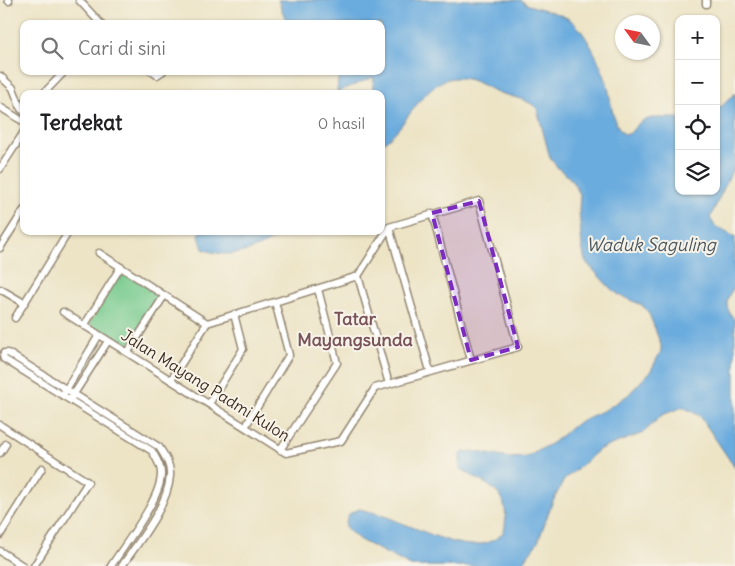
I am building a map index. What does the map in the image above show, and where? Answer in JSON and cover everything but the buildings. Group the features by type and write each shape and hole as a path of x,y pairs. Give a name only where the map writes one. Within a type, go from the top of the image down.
{"street":[{"path":"79,0 97,20"},
{"path":"47,90 61,75"},
{"path":"0,76 13,88 20,106"},
{"path":"0,107 20,120"},
{"path":"0,168 20,138"},
{"name":"Jalan Mayang Padmi Kulon","path":"63,312 286,453 341,441 376,388 430,371 518,348 479,200 432,213"},
{"path":"385,233 389,227 432,213 471,360"},
{"path":"0,248 20,216"},
{"path":"389,227 430,371"},
{"path":"15,318 66,235"},
{"path":"171,380 207,323 358,276 384,235"},
{"path":"99,253 207,323"},
{"path":"84,326 120,268"},
{"path":"358,276 389,384"},
{"path":"0,289 24,303"},
{"path":"280,450 337,363 318,289"},
{"path":"128,352 164,296"},
{"path":"245,427 289,355 275,302"},
{"path":"209,404 243,349 234,314"},
{"path":"62,396 99,335"},
{"path":"69,401 108,341"},
{"path":"111,566 146,514 160,486 161,472 157,460 152,451 4,360 3,355 8,353 159,447 168,459 171,474 167,492 159,510 122,566"},
{"path":"0,425 88,482 34,566"},
{"path":"0,453 6,444"},
{"path":"0,534 42,468"},
{"path":"146,514 153,518"},
{"path":"0,552 23,566"}],"highlighted area":[{"path":"479,201 518,347 471,360 432,213"}],"green space":[{"path":"121,271 160,295 127,348 89,324"}],"water":[{"name":"Waduk Saguling","path":"278,0 521,0 526,4 554,12 575,24 594,52 607,84 615,120 624,134 629,134 640,122 651,118 675,118 675,195 720,195 720,107 735,93 735,164 710,218 715,226 735,237 735,287 731,291 727,304 729,312 735,320 735,468 700,416 683,407 662,415 643,433 600,449 564,480 552,503 538,542 520,566 411,566 360,540 348,530 346,521 349,514 359,509 384,516 445,540 464,544 482,544 497,538 504,531 505,526 506,513 504,503 494,489 460,468 460,455 464,452 472,451 509,458 527,457 552,443 580,421 605,410 628,395 650,372 661,351 661,345 648,312 642,305 621,296 611,289 585,261 579,210 580,194 570,178 550,158 537,108 528,102 495,91 474,81 452,78 440,82 429,90 392,136 385,141 385,90 372,90 374,77 342,90 337,90 339,75 385,75 385,20 286,20"},
{"path":"281,235 247,251 226,254 203,249 199,236"}],"district":[{"name":"Tatar Mayangsunda","path":"355,328"}]}
